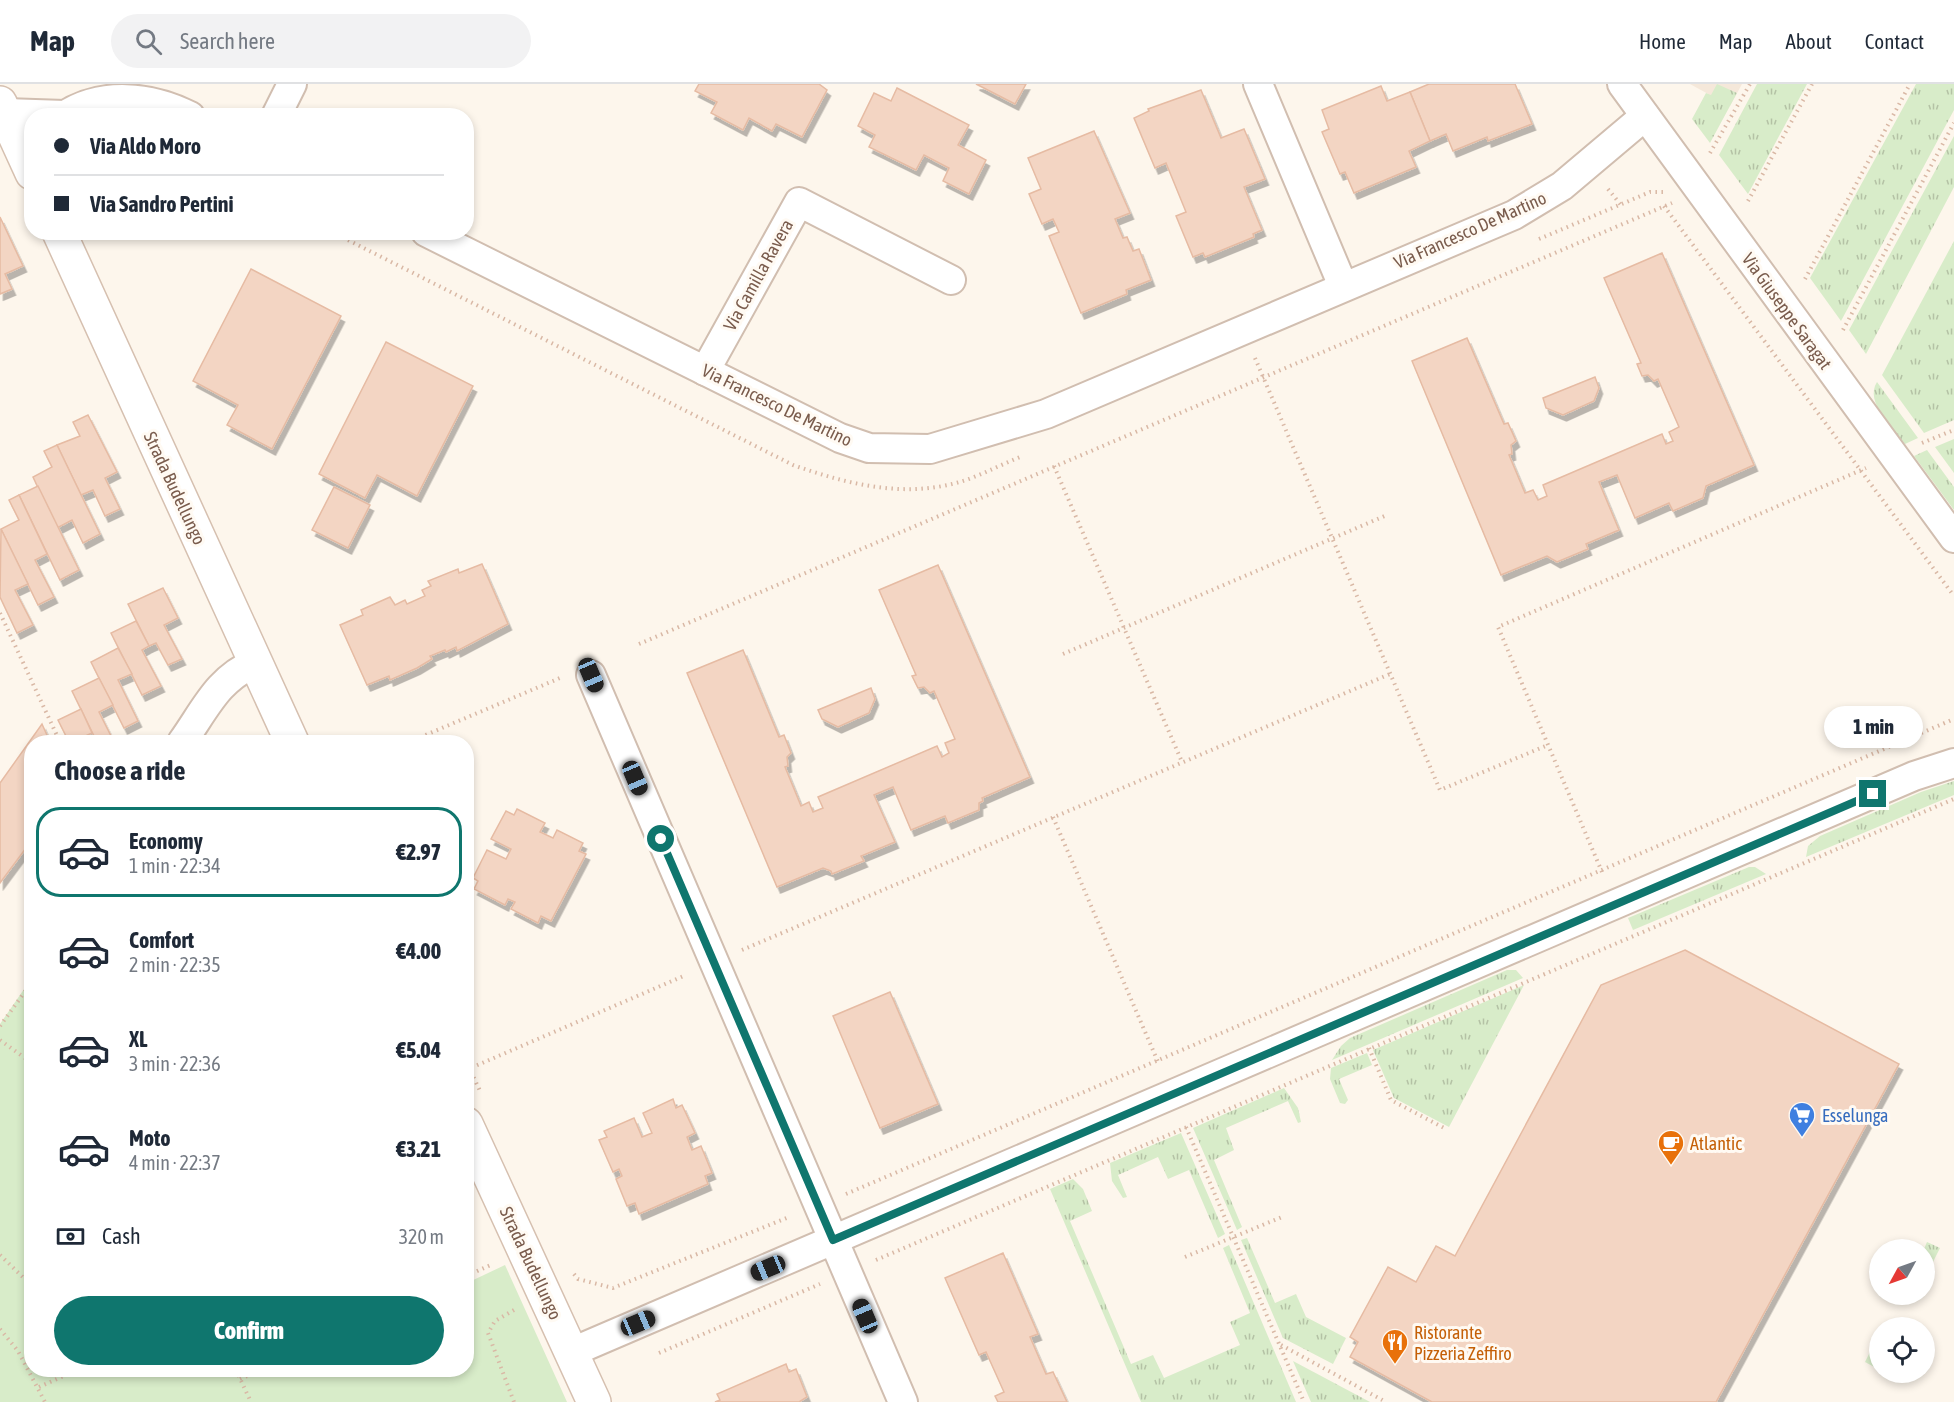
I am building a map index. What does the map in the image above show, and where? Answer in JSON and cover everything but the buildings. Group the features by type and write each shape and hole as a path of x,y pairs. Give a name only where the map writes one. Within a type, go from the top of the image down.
{"street":[{"path":"143,84 178,108"},
{"path":"280,108 292,84"},
{"path":"1258,84 1343,286"},
{"name":"Via Giuseppe Saragat","path":"1622,84 1645,116 1684,192 1954,538"},
{"path":"77,108 113,98 152,102 171,108"},
{"path":"2,108 24,110"},
{"path":"2,108 24,156"},
{"name":"Via Francesco De Martino","path":"442,240 840,438 870,448 930,449 1046,414 1536,204 1572,179 1645,116"},
{"name":"Via Camilla Ravera","path":"705,371 799,202 951,280"},
{"name":"Strada Budellungo","path":"62,240 289,735"},
{"path":"187,735 224,681 235,671 255,663"},
{"path":"591,675 903,1402"},
{"path":"572,1352 1914,776 1954,763"},
{"name":"Strada Budellungo","path":"474,1141 594,1402"}],"path":[{"path":"639,644 1664,206 1684,192 1711,152 1750,84"},
{"path":"1742,193 1748,202 1812,84"},
{"path":"1811,288 1805,279 1910,84"},
{"path":"1843,330 1954,123"},
{"path":"1705,144 1717,160"},
{"path":"1537,240 1650,192 1684,192"},
{"path":"1664,206 1954,596"},
{"path":"348,240 793,465 849,484 884,489 924,488 967,480 1021,457"},
{"path":"1836,322 1850,340"},
{"path":"1244,363 1265,354"},
{"path":"1255,358 1440,790 1548,745"},
{"path":"1615,904 1498,627 1954,430"},
{"path":"1919,433 1933,452"},
{"path":"1054,466 1182,762"},
{"path":"1063,654 1387,515"},
{"path":"0,613 57,735"},
{"path":"474,1067 1390,674"},
{"path":"426,735 560,678"},
{"path":"572,1271 578,1279 613,1288 819,1206 1954,719"},
{"path":"659,1353 1954,799"},
{"path":"1053,817 1158,1061"},
{"path":"0,1026 24,993"},
{"path":"0,1040 24,1057"},
{"path":"1369,1048 1391,1100 1446,1129"},
{"path":"1172,1095 1304,1402"},
{"path":"1185,1257 1282,1217"},
{"path":"0,1255 24,1279"},
{"path":"514,1402 488,1333 495,1321 520,1307"},
{"path":"0,1329 24,1362"},
{"path":"1279,1344 1386,1402"},
{"path":"33,1377 45,1402"},
{"path":"39,1388 62,1377"},
{"path":"245,1377 240,1379 251,1402"}],"shaded area":[{"path":"1690,84 1742,84 1730,106"}],"green space":[{"path":"1717,84 1737,93 1710,143 1692,119 1706,93 1711,95"},
{"path":"1757,84 1807,84 1748,194 1719,155"},
{"path":"1916,84 1954,84 1954,110 1841,321 1810,278"},
{"path":"1954,136 1954,187 1866,354 1849,330"},
{"path":"1954,241 1954,420 1924,433 1882,375"},
{"path":"1877,382 1918,438 1905,444 1887,423 1874,398"},
{"path":"1954,439 1954,473 1935,447"},
{"path":"1927,450 1954,487 1954,510 1914,456"},
{"path":"1954,781 1954,795 1806,857 1808,846 1820,836 1921,792"},
{"path":"1749,867 1755,867 1766,874 1633,930 1628,918"},
{"path":"1507,970 1516,970 1523,978 1332,1060 1341,1046 1350,1038"},
{"path":"1524,985 1449,1127 1394,1098 1373,1050"},
{"path":"24,989 24,1377 474,1377 474,1280 505,1265 567,1402 0,1402 0,1024"},
{"path":"1367,1053 1372,1065 1339,1079 1348,1100 1345,1104 1340,1103 1330,1079 1331,1068"},
{"path":"1284,1088 1298,1108 1301,1122 1298,1123 1288,1101 1226,1128 1234,1150 1214,1160 1242,1227 1237,1230 1193,1128"},
{"path":"1181,1133 1225,1234 1218,1238 1189,1170 1168,1179 1158,1157 1118,1175 1127,1197 1123,1198 1112,1181 1110,1163"},
{"path":"1073,1179 1083,1189 1092,1211 1070,1221 1131,1364 1153,1355 1164,1378 1240,1345 1230,1322 1250,1313 1223,1248 1229,1245 1296,1402 1141,1402 1050,1189"},
{"path":"1247,1238 1275,1303 1296,1294 1306,1317 1346,1338 1333,1364 1283,1338 1241,1240"},
{"path":"1935,1246 1940,1248 1935,1258"},
{"path":"1293,1361 1370,1402 1311,1402"}],"place":[{"name":"Esselunga","path":"1802,1138"},
{"name":"Atlantic","path":"1671,1166"},
{"name":"Ristorante Pizzeria Zeffiro","path":"1395,1365"}],"route":[{"path":"661,839 833,1240 1873,794"}]}
